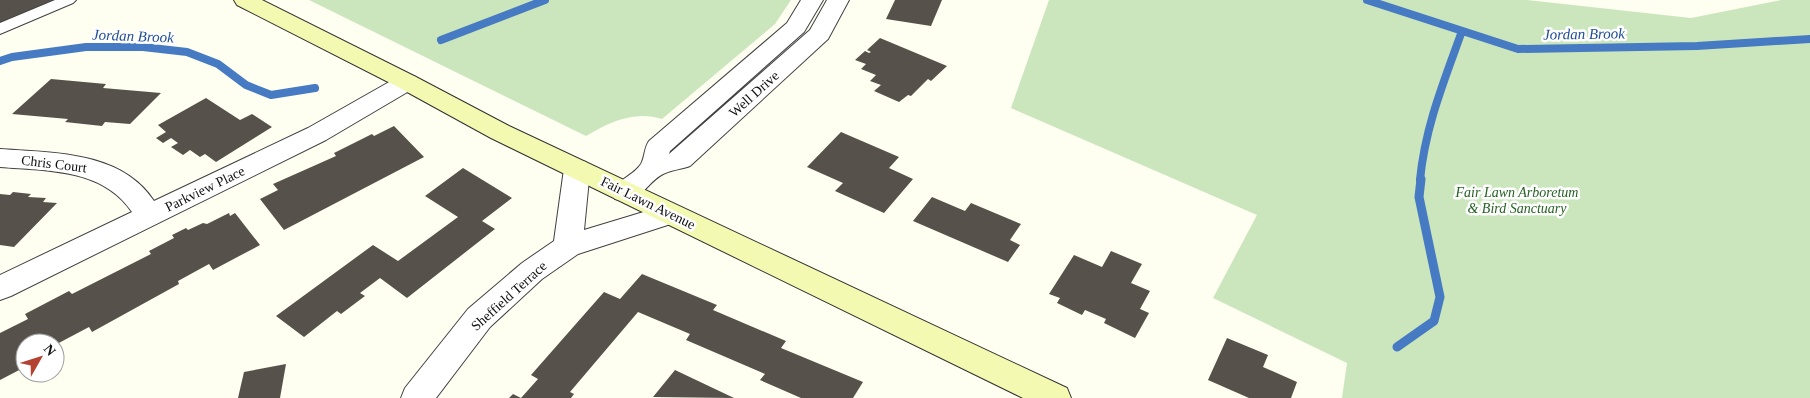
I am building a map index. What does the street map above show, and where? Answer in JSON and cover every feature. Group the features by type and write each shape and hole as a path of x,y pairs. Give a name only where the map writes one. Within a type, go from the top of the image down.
{"main road":[{"name":"Fair Lawn Avenue","path":"244,0 500,132 1055,398"}],"street":[{"name":"Well Drive","path":"653,168 658,147 796,27 812,0"},
{"name":"Well Drive","path":"625,192 653,168 681,160 820,34 838,0"},
{"name":"Parkview Place","path":"0,288 318,134 406,82"},
{"name":"Chris Court","path":"0,158 85,167 112,175 131,190 150,216"},
{"path":"568,246 577,169"},
{"name":"Sheffield Terrace","path":"417,398 479,318 532,272 568,246 670,214"}],"lane":[{"path":"0,29 68,0"}],"green space":[{"path":"309,0 791,0 775,24 662,119 642,116 622,119 586,136"},
{"name":"Fair Lawn Arboretum & Bird Sanctuary","path":"1049,0 1527,0 1691,18 1781,0 1810,0 1810,398 1342,398 1347,363 1213,298 1257,215 1011,108"}],"building":[{"path":"0,0 54,0 0,23"},
{"path":"895,0 942,0 931,26 886,19"},
{"path":"880,38 947,66 931,81 928,79 911,96 908,95 899,102 874,91 881,85 870,81 876,75 861,69 866,64 855,60 865,51 871,52 867,50"},
{"path":"51,79 106,84 103,88 161,93 130,124 105,122 102,126 65,122 68,119 12,114"},
{"path":"206,98 240,120 252,114 272,127 216,162 205,154 200,157 190,150 183,155 171,147 178,143 171,138 163,143 156,138 166,132 158,125"},
{"path":"394,126 424,157 284,230 260,199 278,190 273,184 336,156 334,153 372,134 374,136"},
{"path":"841,132 899,157 889,168 913,179 884,213 835,191 843,183 807,167"},
{"path":"463,168 512,198 482,221 495,229 407,298 380,278 360,293 365,296 341,314 337,311 304,337 276,316 373,245 398,261 458,217 425,196"},
{"path":"13,192 31,194 28,197 46,198 43,202 57,203 14,247 0,245 0,194 10,195"},
{"path":"932,197 965,211 971,203 1021,224 1010,240 1020,245 1008,262 913,221"},
{"path":"229,213 230,216 235,213 260,245 213,270 209,264 178,281 179,284 92,332 89,327 65,340 65,333 15,333 15,372 0,380 0,333 28,319 25,314 69,291 72,294 151,254 149,251 174,238 172,235 186,228 188,230 203,223 207,224"},
{"path":"1111,251 1142,264 1131,283 1150,291 1140,309 1149,313 1135,338 1104,323 1106,319 1085,310 1082,315 1057,303 1060,298 1049,294 1074,255 1102,267"},
{"path":"642,274 717,305 713,310 786,341 781,348 863,382 853,398 801,398 760,380 765,374 686,340 690,334 638,312 570,392 574,394 571,398 521,398 538,379 531,375 604,292 620,299"},
{"path":"1227,338 1268,355 1263,367 1297,382 1291,398 1249,398 1208,380"},
{"path":"286,364 280,398 238,398 244,372"},
{"path":"675,370 734,398 653,397"},
{"path":"513,394 521,398 509,398"}],"waterway":[{"name":"Jordan Brook","path":"441,40 545,0"},
{"name":"Jordan Brook","path":"1367,0 1518,49 1697,46 1810,39"},
{"path":"1420,180 1431,123 1462,31"},
{"name":"Jordan Brook","path":"0,61 12,57 86,47 143,47 187,52 218,64 246,85 271,95 315,88"},
{"path":"1397,347 1434,321 1440,297 1419,197 1421,179"}]}
